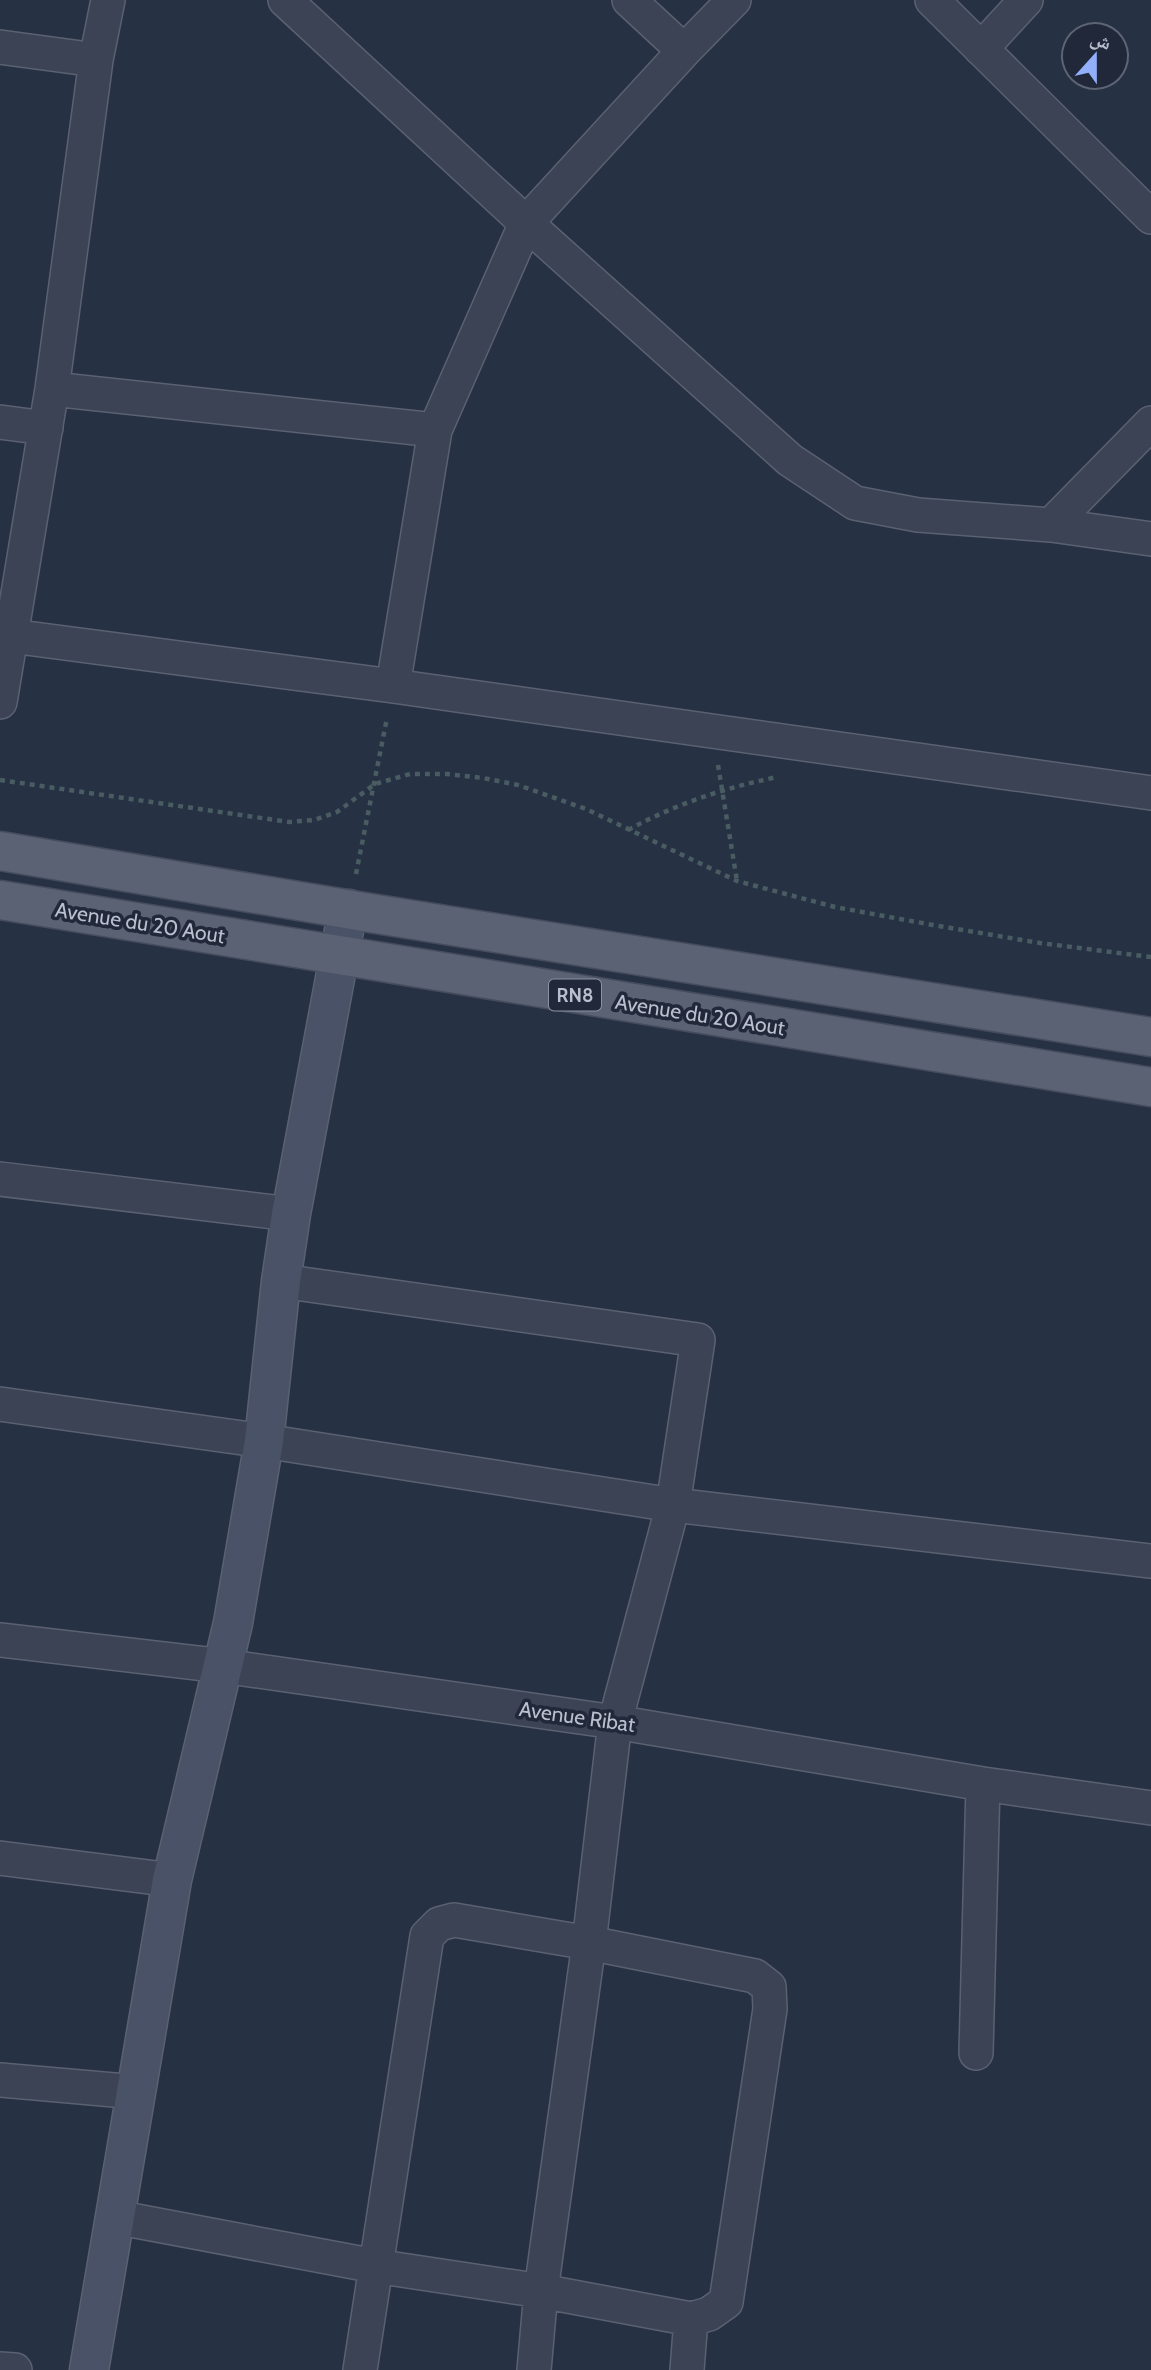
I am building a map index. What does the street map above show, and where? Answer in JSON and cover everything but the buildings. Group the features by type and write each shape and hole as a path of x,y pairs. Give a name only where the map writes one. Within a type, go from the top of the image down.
{"main road":[{"name":"RN8","path":"0,852 1151,1037"},
{"name":"Avenue du 20 Aout","path":"0,900 1151,1087"}],"street":[{"path":"0,702 46,428 96,60 108,0"},
{"path":"285,0 790,460 855,503 918,515 1052,525 1151,539"},
{"path":"629,0 684,51"},
{"path":"393,686 435,430 526,222 734,0"},
{"path":"932,0 1151,217"},
{"path":"982,49 1026,0"},
{"path":"0,47 96,60"},
{"path":"52,388 435,430"},
{"path":"0,422 46,428"},
{"path":"1052,525 1151,423"},
{"path":"10,636 393,686 1151,793"},
{"path":"89,2370 172,1880 233,1623 264,1441 291,1214 348,909"},
{"path":"0,1179 291,1214"},
{"path":"281,1281 698,1340 673,1505 615,1722 589,1943 541,2291 534,2370"},
{"path":"0,1404 264,1441 673,1505 1151,1561"},
{"name":"Avenue Ribat","path":"0,1640 223,1666 615,1722 983,1784 1151,1808"},
{"path":"976,2053 983,1784"},
{"path":"0,1858 172,1880"},
{"path":"115,2217 375,2266 541,2291 691,2319 709,2314 726,2302 770,2009 769,1987 755,1976 589,1943 454,1920 439,1924 427,1936 375,2266 360,2370"},
{"path":"0,2080 137,2092"},
{"path":"687,2370 691,2319"},
{"path":"0,2369 15,2370"}],"path":[{"path":"348,909 393,686"},
{"path":"712,731 737,881"},
{"path":"0,780 289,822 314,820 337,812 375,784 411,774 483,778 552,795 737,881 835,907 933,925 1040,943 1151,957"},
{"path":"627,830 689,800 722,789 778,777"}]}
